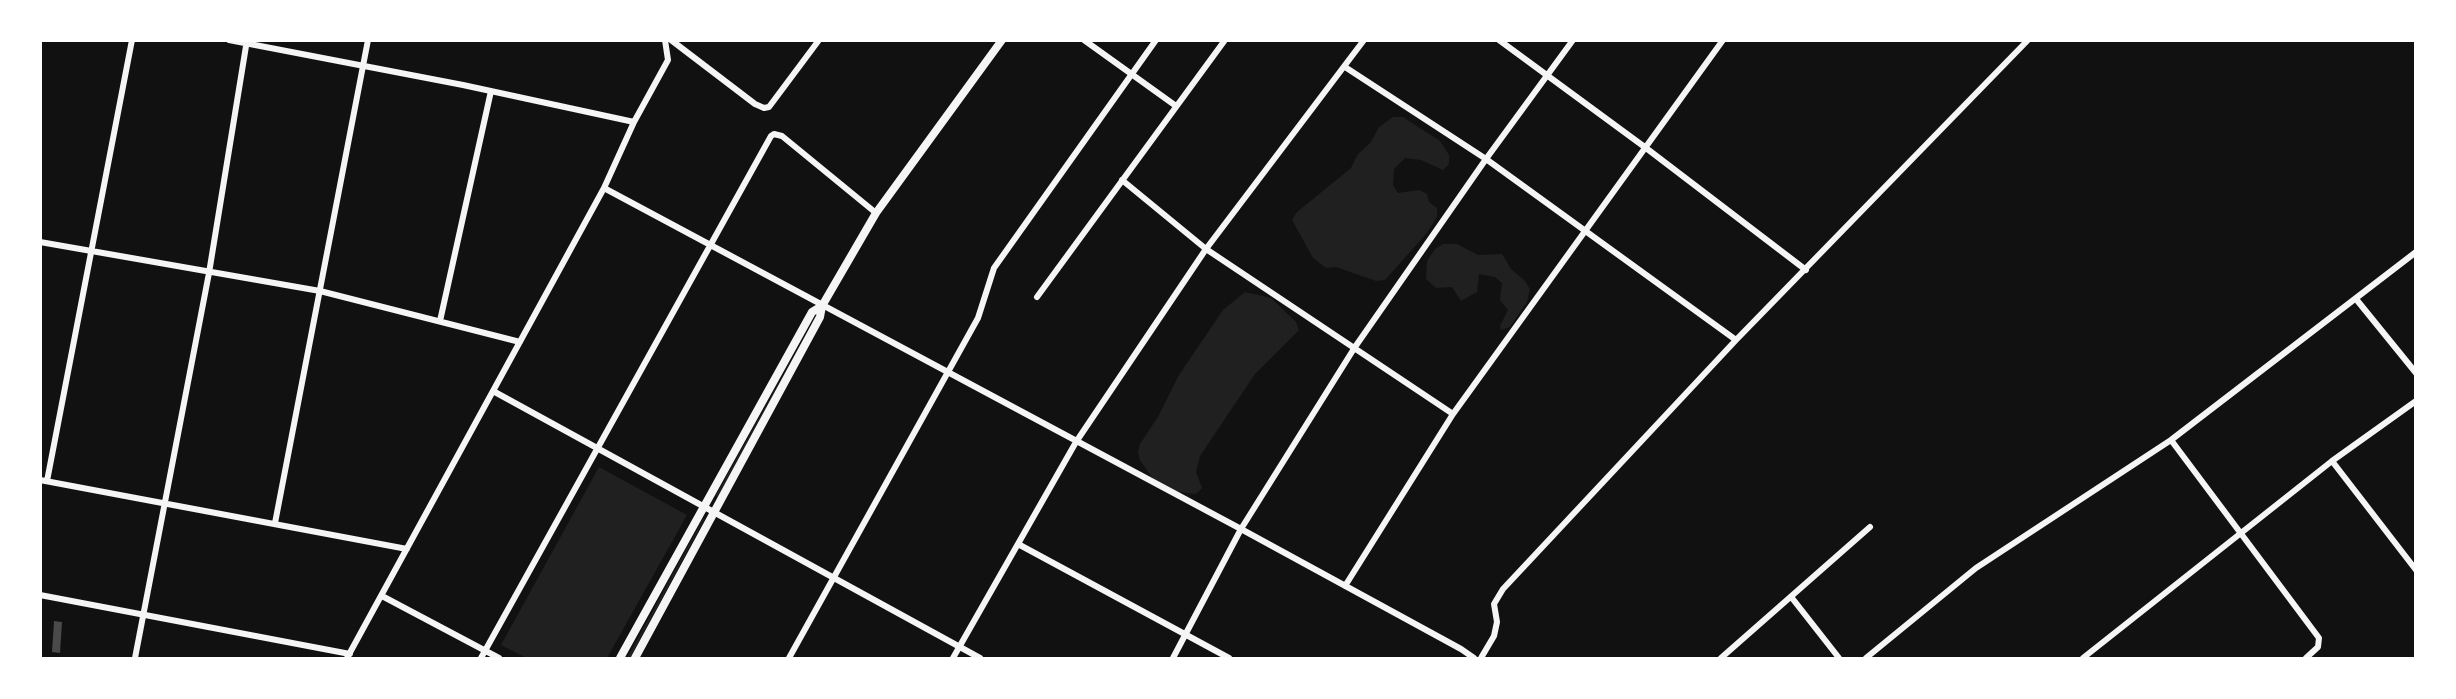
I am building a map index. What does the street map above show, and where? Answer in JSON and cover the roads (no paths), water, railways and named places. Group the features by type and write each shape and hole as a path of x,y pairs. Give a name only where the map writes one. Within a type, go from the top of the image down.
{"street":[{"path":"132,40 44,480 407,549"},
{"path":"229,40 491,91 634,122"},
{"path":"275,523 369,40"},
{"path":"40,595 349,656 604,188 634,122 668,60 665,40"},
{"path":"671,40 755,104 764,108 769,107 819,40"},
{"path":"635,658 716,513 820,316 822,306 876,213 1002,40"},
{"path":"1084,40 1176,106"},
{"path":"789,658 982,310 990,277 1002,253 1156,40"},
{"path":"1037,297 1225,40"},
{"path":"953,658 1076,442 1206,249 1364,40"},
{"path":"1499,40 1806,270"},
{"path":"1173,658 1241,529 1355,347 1486,159 1573,40"},
{"path":"1345,586 1453,414 1723,40"},
{"path":"1481,658 1496,629 1494,604 1498,596 1737,340 2028,40"},
{"path":"135,658 209,273 246,42"},
{"path":"1345,67 1486,159 1737,340"},
{"path":"440,321 491,91"},
{"path":"481,658 771,136 774,134 783,136 876,213"},
{"path":"1122,180 1206,249 1453,414"},
{"path":"604,188 1241,529 1474,658"},
{"path":"40,242 90,253 320,291 520,342"},
{"path":"1866,658 1976,568 2171,440 2415,252"},
{"path":"2356,299 2415,373"},
{"path":"620,658 812,312 822,306"},
{"path":"493,391 981,658"},
{"path":"2083,658 2332,461 2415,401"},
{"path":"2171,440 2319,638 2318,647 2306,658"},
{"path":"2332,461 2415,570"},
{"path":"1721,658 1792,598 1870,527"},
{"path":"1018,544 1229,658"},
{"path":"382,596 499,658"},
{"path":"1792,598 1839,658"}]}
